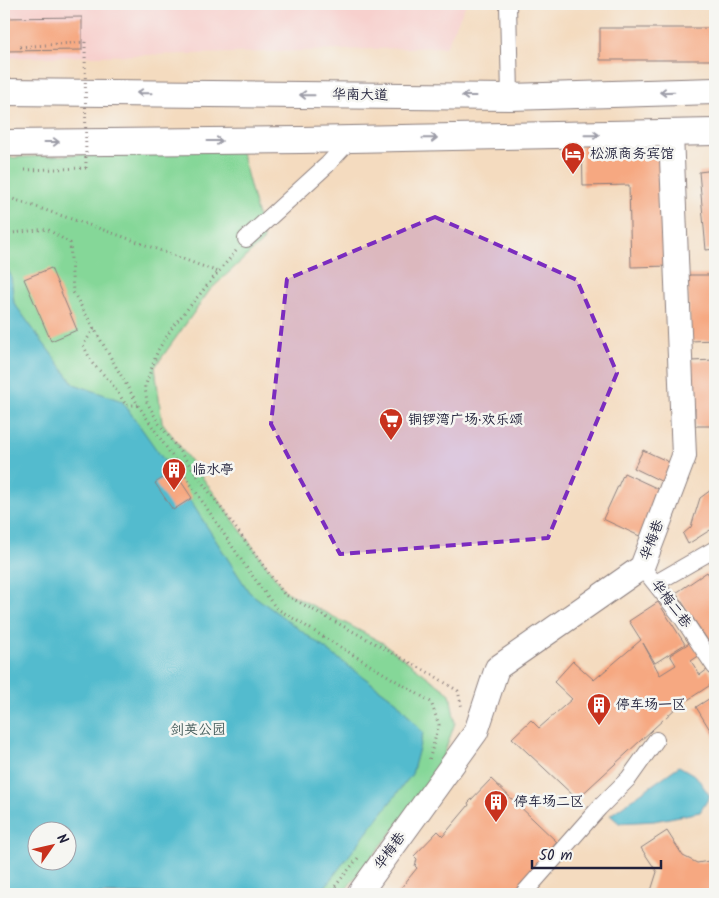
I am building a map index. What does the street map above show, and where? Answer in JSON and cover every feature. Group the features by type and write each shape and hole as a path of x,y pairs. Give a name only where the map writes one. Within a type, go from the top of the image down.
{"main road":[{"name":"华南大道","path":"4,92 510,96 715,91"},
{"path":"394,96 399,138"},
{"path":"4,143 715,132"}],"street":[{"path":"508,4 510,96"},
{"name":"华梅巷","path":"359,894 476,732 497,668 649,575 684,456 671,134"},
{"path":"246,239 327,165 351,139"},
{"path":"649,575 715,548"},
{"name":"华梅二巷","path":"649,575 715,667"},
{"path":"523,894 599,808 629,778 656,740"}],"path":[{"path":"20,47 85,42 86,168 25,170"},
{"path":"4,196 124,237 218,272"},
{"path":"4,234 47,229 70,243 73,292 138,405 246,568 276,608 431,702 439,724 429,762"},
{"path":"246,239 174,326 158,350 144,387 147,402 158,422 284,594 433,675 458,691 464,716"},
{"path":"94,329 82,345 93,364 110,381 126,405 138,405"},
{"path":"188,480 196,475"},
{"path":"329,894 360,856"}],"highlighted area":[{"path":"435,217 577,280 617,373 548,538 340,554 271,424 287,279"}],"shaded area":[{"path":"4,4 466,4 446,47 4,58"}],"green space":[{"name":"剑英公园","path":"240,147 264,240 210,290 155,367 162,422 285,591 383,643 450,694 455,723 435,779 342,894 4,894 4,158"}],"water":[{"name":"剑英公园","path":"4,263 11,276 14,303 41,340 74,384 122,401 168,466 249,592 397,702 423,733 412,774 324,888 315,894 4,894"},
{"path":"679,766 696,776 710,796 700,812 654,821 619,823 610,815"}],"building":[{"path":"82,17 82,50 4,51 4,18"},
{"path":"600,28 712,28 712,60 600,60"},
{"path":"665,142 669,266 631,267 629,185 583,186 582,144"},
{"path":"715,170 715,249 706,250 699,172"},
{"path":"51,268 77,330 51,341 24,279"},
{"path":"687,275 714,275 715,340 691,341"},
{"path":"715,360 715,426 695,426 695,408 688,408 691,361"},
{"path":"643,450 682,468 648,540 603,519 624,473 665,492 669,485 634,468"},
{"name":"临水亭","path":"174,471 192,498 173,510 155,483"},
{"path":"715,487 715,527 688,544 683,534 691,527 700,498"},
{"path":"707,572 715,584 715,651 676,593"},
{"name":"停车场一区","path":"658,602 685,644 655,663 643,643 660,675 676,665 670,655 691,642 700,655 691,661 700,675 708,669 715,682 677,707 577,799 512,738 531,720 539,728 572,699 554,682 573,661 594,680 641,640 629,621"},
{"path":"715,695 715,738 696,707"},
{"name":"停车场二区","path":"491,779 557,842 548,853 551,856 535,868 514,894 396,894 417,868 415,866 417,859 414,856 438,831 443,836 469,805 468,803"},
{"path":"667,831 683,856 697,863 715,860 714,894 650,894 657,872 641,848"}],"place":[{"name":"松源商务宾馆","path":"573,175"},
{"name":"铜锣湾广场·欢乐颂","path":"391,441"},
{"name":"临水亭","path":"174,491"},
{"name":"停车场一区","path":"599,726"},
{"name":"停车场二区","path":"496,823"}]}
